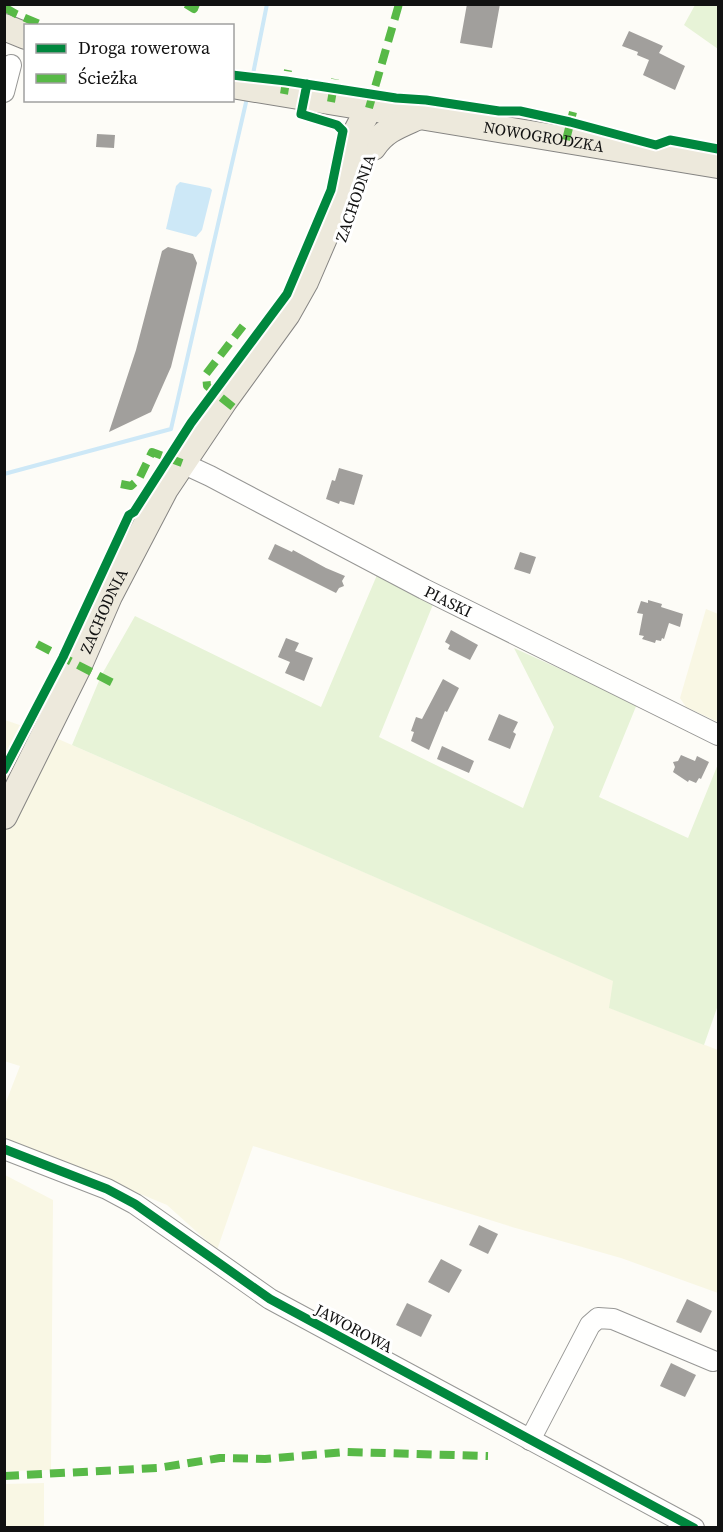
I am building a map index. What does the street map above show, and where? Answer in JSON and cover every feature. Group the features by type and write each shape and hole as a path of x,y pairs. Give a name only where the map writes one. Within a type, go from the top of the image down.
{"main road":[{"path":"4,27 24,35"},
{"path":"236,86 304,98 330,110 365,139 380,136 417,117"},
{"name":"NOWOGRODZKA","path":"304,98 718,165"},
{"name":"ZACHODNIA","path":"4,816 79,665 122,601 187,466 280,347 307,307 329,267 353,214 369,108"}],"street":[{"path":"4,92 11,65"},
{"name":"PIASKI","path":"187,466 424,590 718,735"},
{"name":"JAWOROWA","path":"4,1149 107,1189 135,1204 270,1299 694,1527"},
{"path":"530,1440 590,1325 598,1318 613,1319 713,1361"}],"shaded area":[{"path":"706,609 718,614 718,722 686,707 680,698"},
{"path":"5,720 49,735 614,981 610,1008 718,1050 718,1293 621,1258 512,1227 253,1146 217,1250 167,1205 5,1138 4,1107 20,1066 4,1061"},
{"path":"5,1175 53,1200 51,1470 5,1471"},
{"path":"44,1483 44,1527 5,1527 5,1484"}],"green space":[{"path":"695,5 718,5 718,49 684,25"},
{"path":"377,575 434,602 379,737 523,808 554,727 514,648 637,704 599,797 688,838 718,764 718,1005 704,1045 609,1008 613,981 72,745 101,676 135,616 321,707"}],"water":[{"path":"180,182 212,190 202,230 196,237 166,229 176,186"}],"building":[{"path":"467,4 500,4 492,48 460,43"},
{"path":"629,31 663,46 659,53 685,66 675,90 643,75 649,60 637,55 638,52 622,46"},
{"path":"97,134 115,135 114,148 96,147"},
{"path":"168,247 193,254 197,263 171,367 151,412 109,432 136,350 162,251"},
{"path":"339,468 363,475 354,505 340,501 339,504 326,499 332,480 335,481"},
{"path":"275,544 292,552 293,550 345,576 342,581 344,586 336,593 268,559"},
{"path":"520,552 536,557 530,574 514,569"},
{"path":"648,600 683,614 680,627 669,623 664,639 656,640 655,643 642,639 644,636 639,635 643,614 637,613 641,601 648,603"},
{"path":"451,630 478,645 470,660 448,649 450,645 445,642"},
{"path":"286,638 299,643 295,651 313,658 304,681 285,673 290,662 278,657"},
{"path":"443,679 459,688 447,712 445,711 429,750 411,741 414,732 411,731 416,717 422,719"},
{"path":"499,714 518,722 513,732 516,734 510,749 488,740"},
{"path":"442,746 474,761 469,773 437,759"},
{"path":"681,755 695,761 697,756 709,762 701,779 699,778 696,783 689,780 688,782 673,772 675,767 673,762 678,761"},
{"path":"479,1225 498,1234 488,1254 469,1245"},
{"path":"441,1259 462,1270 449,1293 428,1282"},
{"path":"687,1299 712,1311 701,1333 676,1322"},
{"path":"407,1303 432,1315 421,1337 396,1325"},
{"path":"671,1363 696,1375 685,1397 660,1386"}],"waterway":[{"path":"252,79 267,4"},
{"path":"4,474 171,429 247,98"}],"marked path":[{"path":"186,4 194,9 196,4"},
{"path":"369,108 399,4"},
{"path":"4,7 39,24"},
{"path":"284,94 288,70"},
{"path":"331,102 335,79"},
{"path":"566,140 573,112"},
{"path":"233,407 207,386 206,374 243,326"},
{"path":"121,484 131,486 139,479 152,452 182,463"},
{"path":"37,644 113,683"},
{"path":"4,1476 158,1468 220,1458 265,1459 346,1452 488,1456"}],"cycle path":[{"path":"234,75 499,111 520,111 656,145 670,140 718,149"},
{"path":"4,770 63,657 129,515 134,512 191,423 287,294 331,190 343,131 337,125 301,114 307,84"},
{"path":"4,1149 107,1189 135,1204 270,1299 694,1528"}]}
